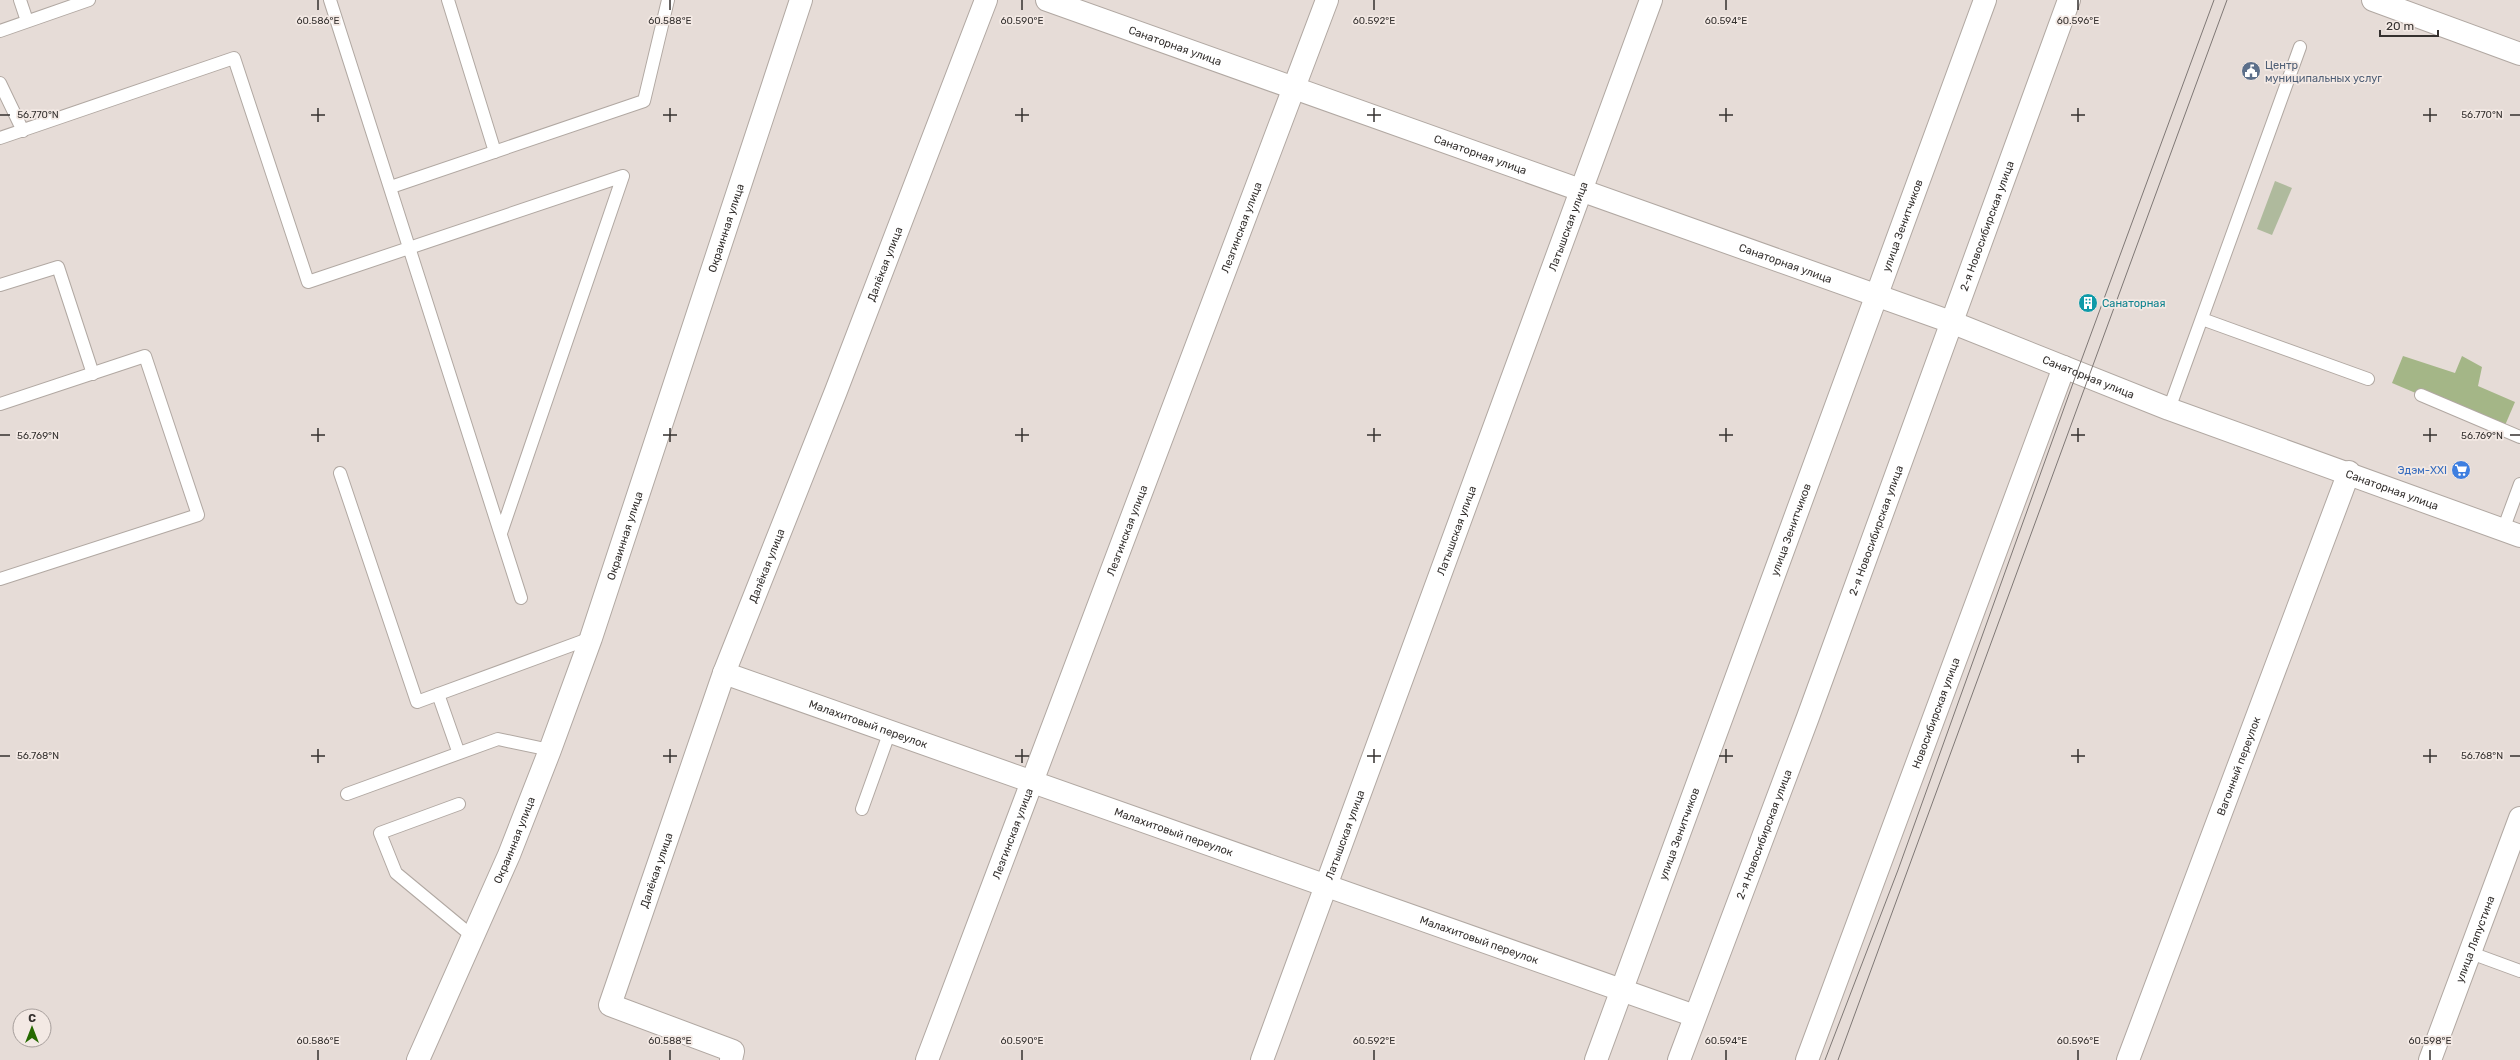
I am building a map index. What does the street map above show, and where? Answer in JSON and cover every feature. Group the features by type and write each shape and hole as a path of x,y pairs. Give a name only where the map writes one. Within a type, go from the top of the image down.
{"street":[{"name":"Окраинная улица","path":"418,1060 509,855 550,750 591,638 801,0"},
{"name":"Далёкая улица","path":"731,1060 733,1051 610,1005 724,673 836,391 986,0"},
{"name":"Санаторная улица","path":"1047,0 1294,89 1877,294 2064,366 2169,409 2349,472 2515,533"},
{"name":"Лезгинская улица","path":"927,1060 1031,780 1327,0"},
{"name":"Латышская улица","path":"1262,1060 1582,190 1650,0"},
{"name":"улица Зенитчиков","path":"1596,1060 1985,0"},
{"name":"2-я Новосибирская улица","path":"1679,1060 1808,716 2069,0"},
{"path":"2373,0 2520,54"},
{"name":"Новосибирская улица","path":"1812,1059 2064,366"},
{"name":"Вагонный переулок","path":"2128,1060 2349,472"},
{"name":"Малахитовый переулок","path":"724,673 1326,884 1695,1016"},
{"name":"улица Ляпустина","path":"2430,1060 2520,818"}],"lane":[{"path":"20,0 27,21"},
{"path":"0,31 89,0"},
{"path":"330,0 411,247 521,598"},
{"path":"448,0 495,152"},
{"path":"391,187 644,101 668,0"},
{"path":"2169,409 2300,47"},
{"path":"0,138 234,58 308,282 623,176 501,533"},
{"path":"0,83 23,131"},
{"path":"0,285 58,266 93,374"},
{"path":"2202,319 2368,379"},
{"path":"0,404 145,356 198,515 0,579"},
{"path":"2421,395 2520,437"},
{"path":"340,473 417,702 591,638"},
{"path":"2515,533 2520,484"},
{"path":"438,694 458,752"},
{"path":"862,808 890,731"},
{"path":"347,794 458,752 498,739 550,750"},
{"path":"459,804 380,833 396,873 472,936"},
{"path":"2471,953 2520,971"}],"green space":[{"path":"2275,181 2292,188 2272,235 2257,229"},
{"path":"2403,356 2455,373 2462,356 2482,367 2478,386 2515,402 2503,430 2392,383"}],"tram line":[{"path":"1825,1060 1898,870 2077,372 2214,0"},
{"path":"1838,1060 2227,0"}],"place":[{"name":"Центр муниципальных услуг","path":"2251,71"},
{"name":"Санаторная","path":"2088,303"},
{"name":"Эдэм-XXI","path":"2461,470"}]}
